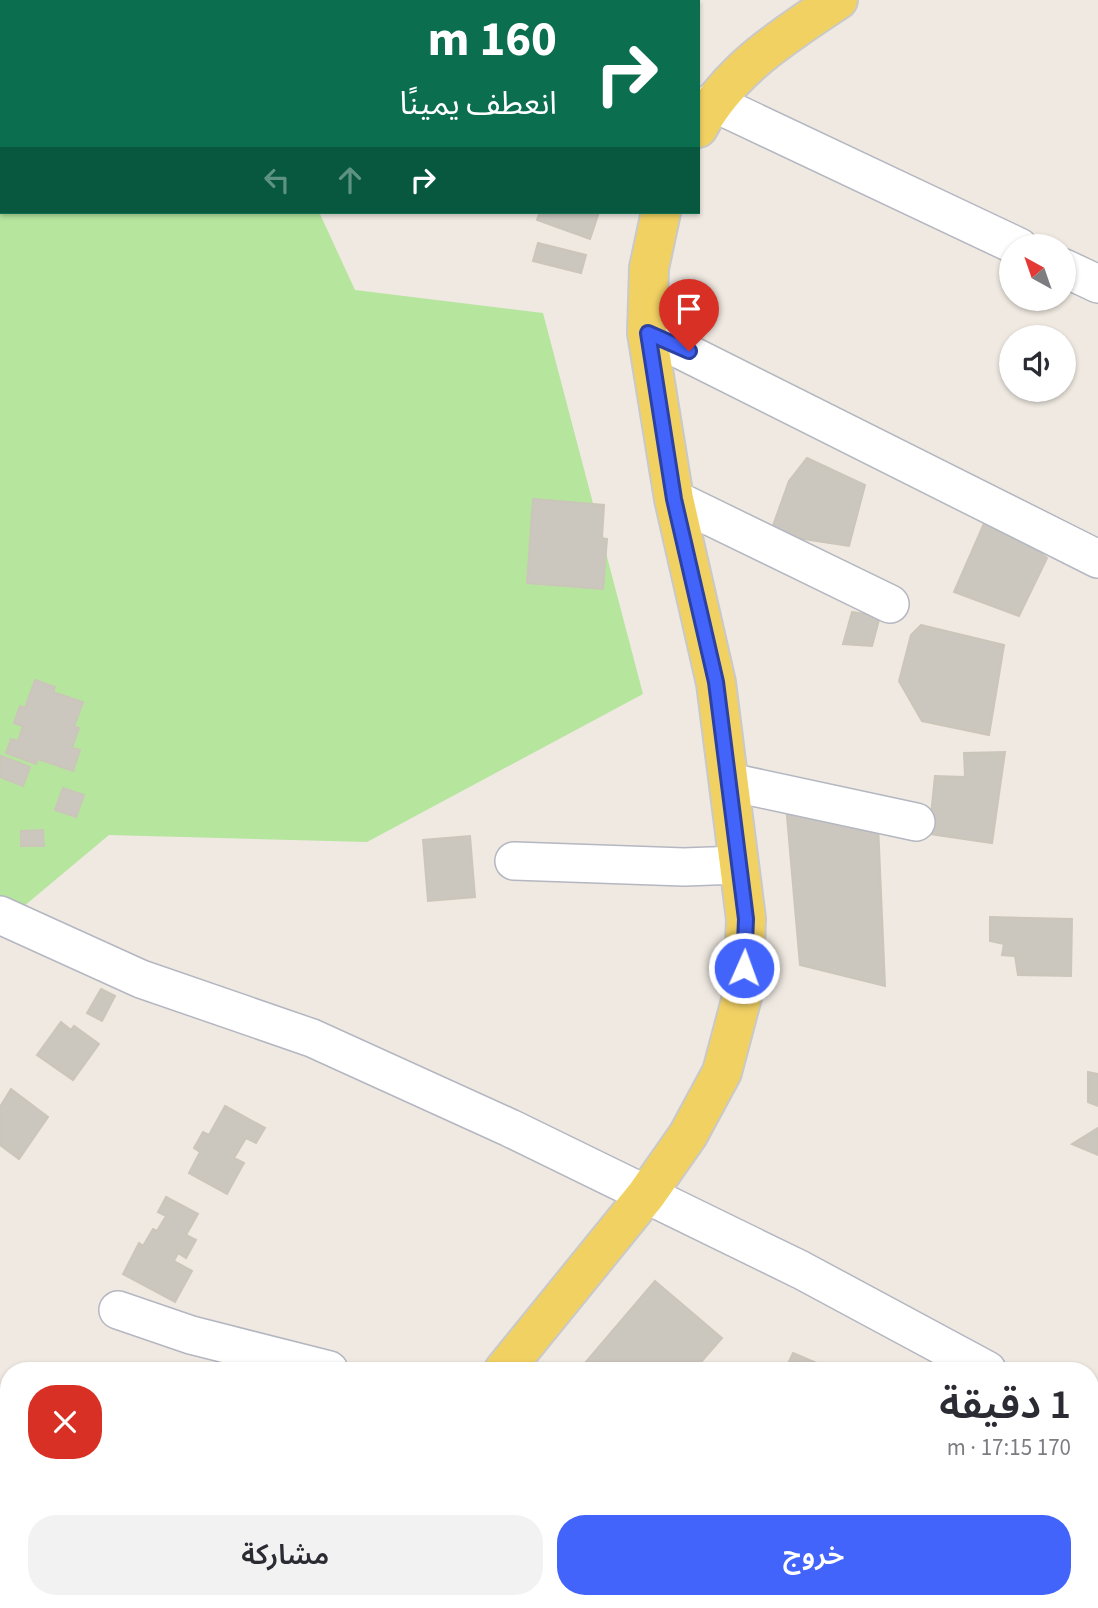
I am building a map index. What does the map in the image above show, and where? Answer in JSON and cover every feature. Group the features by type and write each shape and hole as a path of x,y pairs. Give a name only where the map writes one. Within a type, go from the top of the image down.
{"main road":[{"path":"705,115 744,68 781,38 838,0"},
{"path":"510,1362 646,1195 688,1135 722,1072 735,1032 743,993 746,919 716,682 674,499 648,333 649,268 661,214"}],"street":[{"path":"705,115 999,238"},
{"path":"1076,274 1098,284"},
{"path":"648,333 1098,559"},
{"path":"674,499 890,604"},
{"path":"730,782 916,822"},
{"path":"514,861 684,867 739,865"},
{"path":"0,915 141,979 312,1038 801,1270 972,1362"},
{"path":"118,1310 191,1335 297,1362"}],"green space":[{"path":"0,214 320,214 355,290 543,313 643,694 367,842 109,835 5,922 0,934"}],"building":[{"path":"539,214 598,214 590,239 537,220"},
{"path":"538,243 586,255 581,273 533,261"},
{"path":"807,458 865,485 849,546 770,534 789,481"},
{"path":"533,499 604,505 602,538 607,539 603,589 527,583"},
{"path":"989,512 1047,558 1019,616 954,592"},
{"path":"852,612 880,616 872,646 843,644"},
{"path":"921,625 1004,645 989,735 922,721 899,681 911,635"},
{"path":"35,680 55,687 53,692 83,702 74,727 79,728 72,748 80,750 73,771 38,759 36,764 6,753 11,739 18,741 23,726 14,723 20,706 25,708"},
{"path":"1005,752 992,843 929,834 935,776 965,777 964,753"},
{"path":"1,756 30,767 23,786 0,777"},
{"path":"63,788 84,795 76,817 55,810"},
{"path":"786,805 878,824 885,986 800,965"},
{"path":"43,830 44,846 21,846 21,831"},
{"path":"470,836 475,897 428,901 423,840"},
{"path":"990,917 1072,919 1071,976 1018,975 1015,956 1002,955 1004,944 990,941"},
{"path":"101,989 115,996 102,1021 87,1013"},
{"path":"61,1022 71,1030 74,1026 99,1044 73,1080 37,1055"},
{"path":"1088,1072 1098,1074 1098,1106 1088,1102"},
{"path":"11,1089 48,1117 19,1159 0,1145 0,1107"},
{"path":"225,1106 265,1128 256,1143 246,1138 234,1158 244,1163 227,1194 189,1173 200,1152 194,1148 203,1132 209,1135"},
{"path":"1098,1128 1098,1155 1072,1144"},
{"path":"166,1197 198,1214 186,1235 196,1240 186,1258 178,1253 174,1261 192,1271 175,1302 123,1274 139,1243 143,1246 153,1229 157,1231 166,1216 158,1212"},
{"path":"655,1281 722,1338 701,1362 586,1362"},
{"path":"793,1353 814,1362 789,1362"}],"route":[{"path":"689,351 648,333 674,499 716,682 746,919 744,968"}]}
